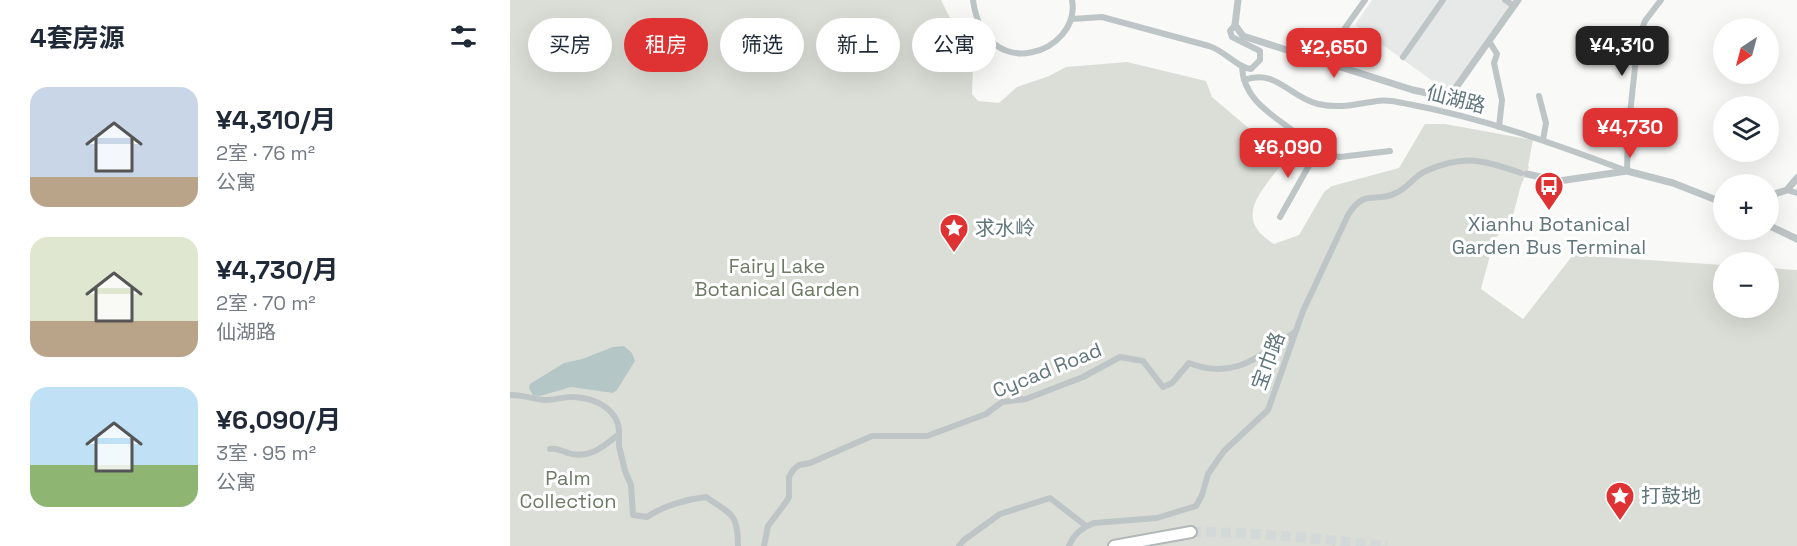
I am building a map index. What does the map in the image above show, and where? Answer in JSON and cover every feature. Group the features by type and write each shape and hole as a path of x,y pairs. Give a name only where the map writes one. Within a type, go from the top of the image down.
{"highway":[{"path":"1114,546 1191,532"}],"street":[{"path":"974,0 989,40 1000,49 1017,54 1035,52 1050,45 1072,19 1072,0"},
{"path":"1072,19 1102,17 1209,46 1224,52 1242,67 1251,69 1255,67 1261,55 1254,47 1232,37 1230,31 1234,23 1238,0"},
{"path":"1321,62 1365,0"},
{"path":"1402,57 1443,0"},
{"path":"1234,23 1243,36 1421,93 1446,96 1452,93 1516,3 1505,0"},
{"path":"1627,171 1628,132 1638,40 1645,21 1661,0"},
{"path":"1489,41 1497,54 1494,63 1502,100 1499,127"},
{"path":"1242,67 1248,93 1265,111 1311,146 1316,153 1340,157 1390,151"},
{"name":"仙湖路","path":"1244,80 1256,76 1267,77 1279,82 1298,96 1318,104 1345,108 1379,100 1449,114 1543,140 1627,171"},
{"path":"1539,96 1546,123 1543,140"},
{"path":"1280,217 1316,153"},
{"name":"宝巾路","path":"1086,526 1094,523 1157,518 1196,506 1208,474 1224,451 1268,410 1303,311 1337,237 1357,202 1363,198 1390,196 1398,193 1425,171 1465,159 1480,160 1524,173"},
{"path":"1524,173 1559,181 1627,171 1673,183 1713,198"},
{"path":"1779,193 1787,190 1797,178"},
{"path":"1787,190 1797,193"},
{"path":"1779,230 1797,239"},
{"name":"Cycad Road","path":"764,543 768,526 789,497 789,477 799,465 810,463 872,436 906,434 927,436 986,414 1002,402 1026,399 1083,377 1120,357 1143,362 1163,387 1172,383 1189,363 1204,369 1228,370 1251,362 1296,331"},
{"path":"510,395 548,400 576,397 601,404 618,420 619,446 631,485 633,515 647,517 654,512 706,497 730,512 735,519 738,546"},
{"path":"550,449 556,448 568,453 588,455 619,434"},
{"path":"959,546 1000,514 1050,498 1086,526 1074,536 1069,546"},
{"path":"759,546 764,543"}],"shaded area":[{"path":"1372,0 1514,0 1448,92 1355,25"},
{"path":"624,346 632,353 635,361 613,393 571,387 540,396 533,395 529,388 530,384 564,363 613,347"}],"green space":[{"name":"Fairy Lake Botanical Garden","path":"510,0 941,0 950,18 912,18 912,72 973,72 972,94 978,101 999,103 1017,87 1049,76 1066,67 1127,62 1206,81 1212,97 1285,159 1261,192 1253,213 1254,224 1261,234 1274,244 1299,235 1324,192 1332,186 1399,168 1425,124 1445,124 1533,140 1529,167 1521,185 1512,219 1494,240 1481,289 1523,319 1573,255 1713,264 1713,318 1779,318 1779,269 1797,270 1797,546 510,546"}],"tunnel":[{"path":"1191,532 1313,538 1387,546"}],"place":[{"name":"Xianhu Botanical Garden Bus Terminal","path":"1549,212"},
{"name":"求水岭","path":"954,254"},
{"name":"打鼓地","path":"1620,522"}],"park label":[{"name":"Palm Collection","path":"568,490"}]}
